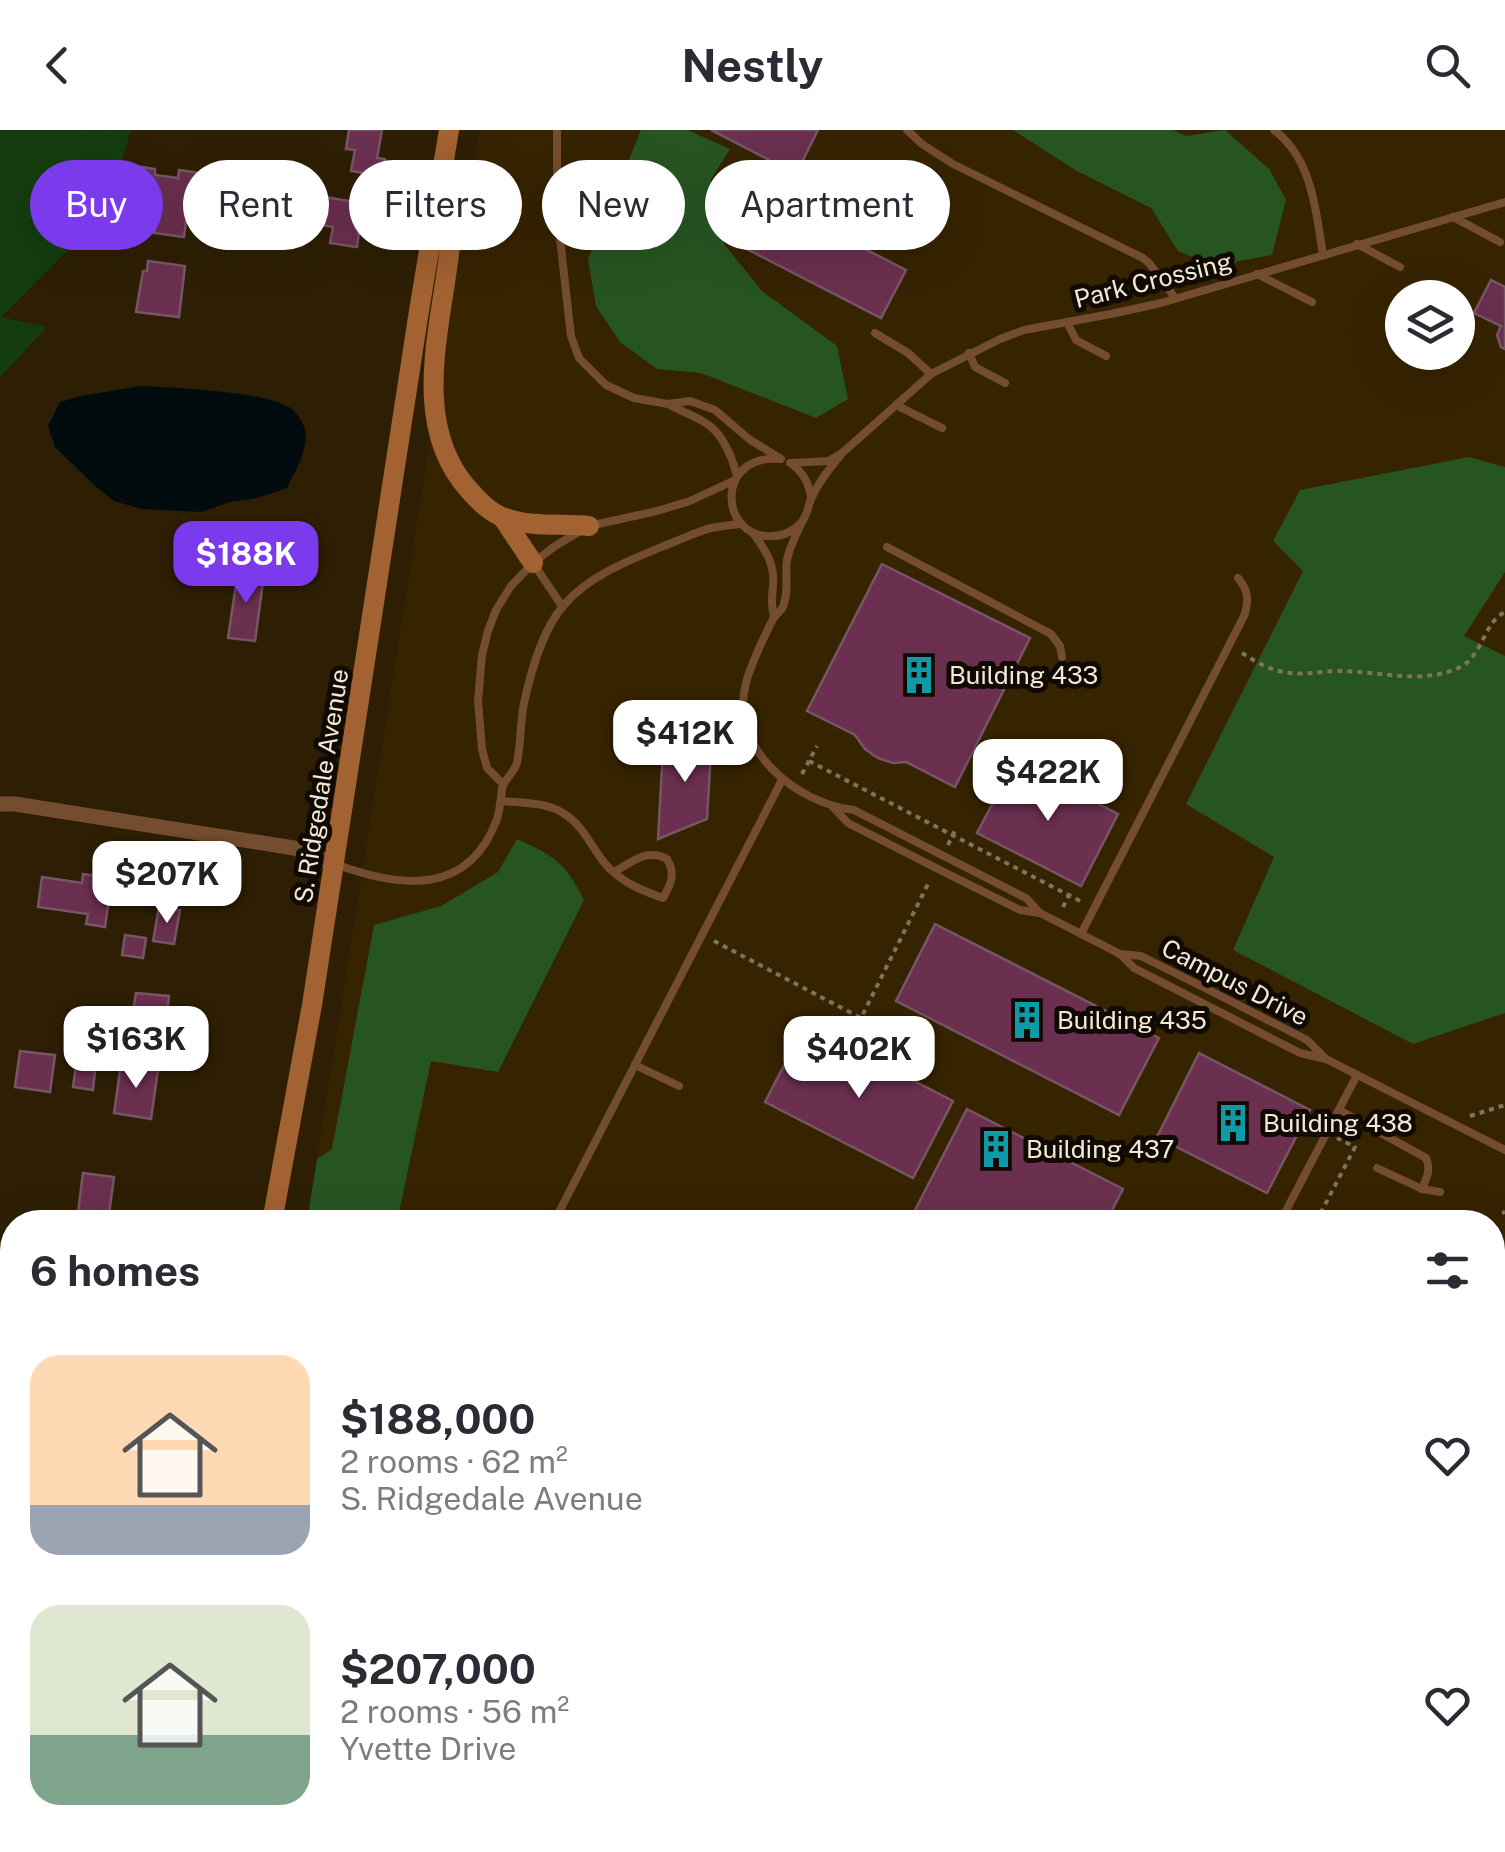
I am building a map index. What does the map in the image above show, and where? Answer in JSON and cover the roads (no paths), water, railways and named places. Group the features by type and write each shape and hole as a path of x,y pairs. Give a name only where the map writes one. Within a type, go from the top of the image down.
{"main road":[{"name":"S. Ridgedale Avenue","path":"443,160 449,130"},
{"name":"S. Ridgedale Avenue","path":"274,1210 312,1004 429,250"},
{"path":"449,250 434,363 435,406 452,465 464,486 483,506 503,518 539,525 590,526"},
{"path":"503,518 533,563"}],"street":[{"path":"0,804 294,848 333,863"}],"lane":[{"path":"557,130 557,212 571,336 580,358 606,385 634,398 668,404 690,401 716,410 750,439 803,474 811,498 800,524 790,532 764,536 741,524 731,500 736,478 733,462 718,433 700,419 668,404"},
{"path":"907,130 953,164 1143,258 1176,298"},
{"path":"1274,130 1290,142 1315,200 1323,255"},
{"name":"Park Crossing","path":"811,498 841,454 931,374 969,353 1024,330 1176,298 1505,202"},
{"path":"1453,217 1500,242"},
{"path":"1358,244 1400,267"},
{"path":"1257,274 1312,302"},
{"path":"1067,322 1076,340 1106,356"},
{"path":"875,334 908,353 931,374"},
{"path":"969,353 976,368 1005,383"},
{"path":"896,405 942,428"},
{"path":"503,784 487,768 482,750 478,701 482,655 496,610 511,586 533,563 590,526 690,501 765,458 828,460 841,454"},
{"path":"333,863 370,877 418,882 447,875 474,856 498,816 503,784 516,768 524,702 550,626 562,606 579,590 642,555 709,528 741,524"},
{"name":"Campus Drive","path":"800,524 787,559 783,607 774,617 746,681 744,709 762,756 782,780 800,792 834,808 854,810 1026,898 1040,913"},
{"name":"Campus Drive","path":"752,532 766,550 774,575 770,604 774,617"},
{"path":"887,547 1052,634 1062,658"},
{"path":"533,563 562,606"},
{"path":"1081,934 1245,614 1248,599 1238,578"},
{"path":"560,1210 782,780"},
{"path":"501,801 536,804 562,812 584,830 606,866 622,879 663,898 672,867 662,855 643,855 614,872"},
{"name":"Campus Drive","path":"834,808 848,822 901,850 1020,910 1040,913 1120,954 1134,968 1168,986 1300,1053 1326,1059 1505,1150"},
{"name":"Campus Drive","path":"1120,954 1141,956 1307,1040 1326,1059"},
{"path":"635,1065 679,1086"},
{"path":"1286,1210 1357,1075"},
{"path":"1339,1110 1426,1158 1428,1174 1422,1188"},
{"path":"1377,1168 1440,1192"}],"place":[{"name":"Building 433","path":"919,675"},
{"name":"Building 435","path":"1027,1020"},
{"name":"Building 438","path":"1233,1123"},
{"name":"Building 437","path":"996,1149"}]}
